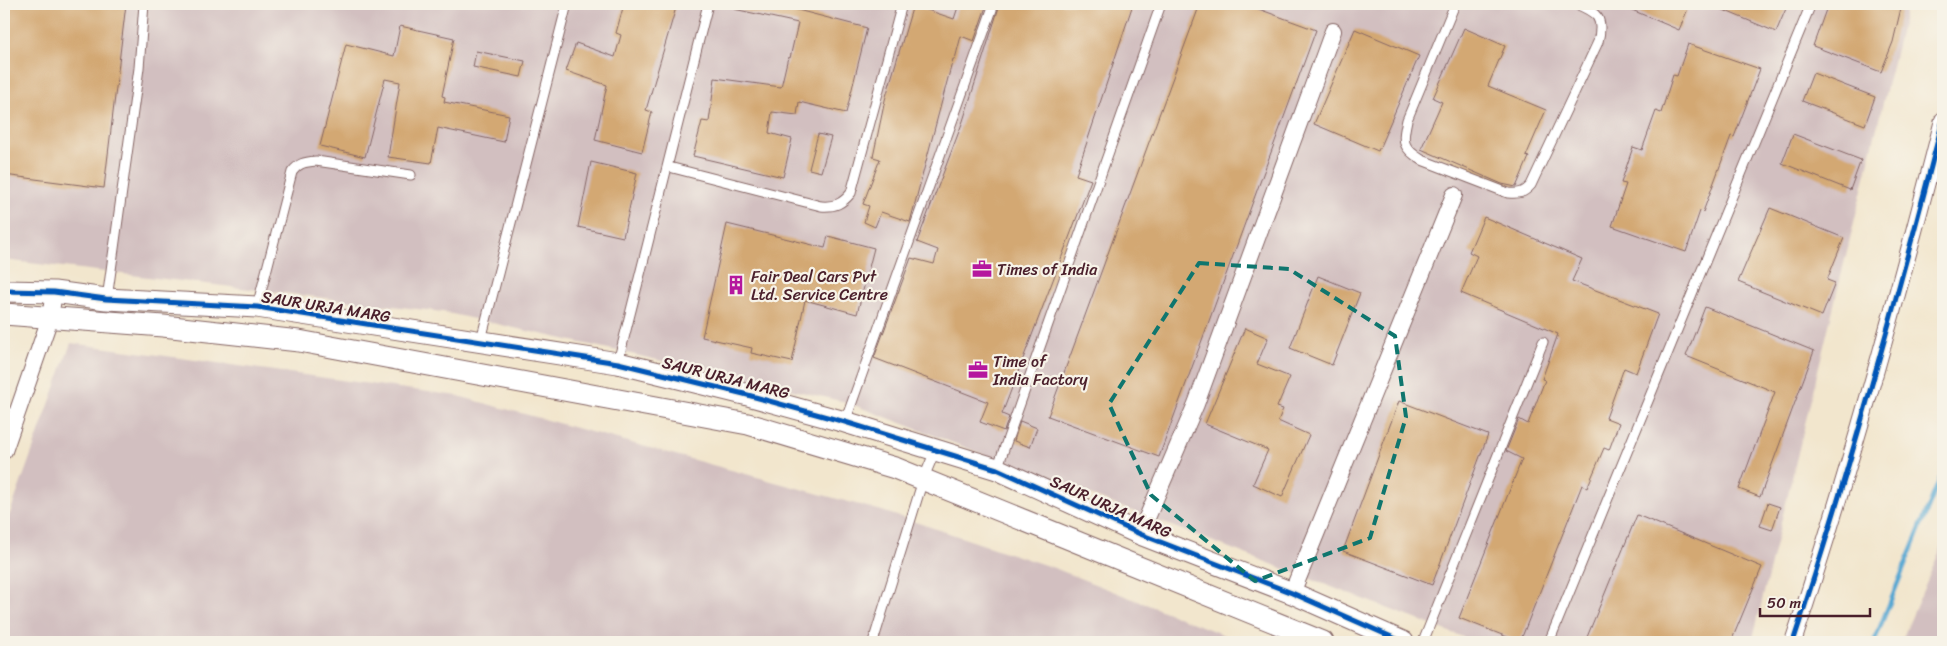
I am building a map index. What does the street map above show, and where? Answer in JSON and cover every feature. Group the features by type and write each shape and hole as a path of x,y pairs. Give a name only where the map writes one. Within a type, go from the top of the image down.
{"street":[{"path":"1140,534 1196,404 1333,31"},
{"path":"1793,642 1830,530 1892,320 1943,120"},
{"path":"1292,593 1458,185"},
{"name":"SAUR URJA MARG","path":"4,291 54,292 106,299 257,307 432,336 481,340 618,363 845,422 997,469 1140,534 1292,593 1403,642"},
{"path":"4,451 50,318 54,292"},
{"path":"4,314 164,326 299,340 609,396 748,424 895,468 1323,642"}],"lane":[{"path":"106,299 135,97 144,4"},
{"path":"481,340 567,4"},
{"path":"618,363 669,167 708,4"},
{"path":"669,167 821,206 832,206 844,202 851,193 902,4"},
{"path":"845,422 994,4"},
{"path":"997,469 1161,4"},
{"path":"1455,4 1414,100 1403,135 1405,145 1411,154 1458,185 1519,194 1526,191 1531,185 1598,42 1602,28 1599,18 1591,10 1576,4"},
{"path":"1549,642 1811,4"},
{"path":"257,307 292,172 296,166 302,162 316,161 411,175"},
{"path":"1423,642 1543,342"},
{"path":"873,642 923,480 935,451"}],"highlighted area":[{"path":"1199,263 1289,269 1395,336 1406,417 1370,538 1255,581 1151,495 1109,404"}],"shaded area":[{"path":"4,4 1907,4 1752,642 1476,642 846,402 443,312 4,260"},
{"path":"71,343 458,396 882,511 1054,568 1242,642 4,642 4,530"},
{"path":"1943,543 1943,642 1901,642"}],"building":[{"path":"4,4 126,4 104,188 4,175"},
{"path":"624,4 677,4 646,110 652,112 642,152 595,140 607,85 566,71 576,43 615,57 621,35 616,33"},
{"path":"734,4 791,4 790,8 867,28 846,113 799,102 797,115 772,112 769,133 792,139 783,177 693,156 702,121 709,122 715,78 781,87 788,57 790,58 798,23 734,9"},
{"path":"959,4 987,4 974,41 961,36 955,59 953,59 910,222 881,212 875,227 864,222 869,206 863,204 880,159 873,157 885,100 913,5 954,19"},
{"name":"Times of India","path":"1000,4 1133,4 1076,175 1091,180 1002,414 1009,417 1004,431 980,422 988,402 874,358 911,258 934,264 938,250 917,242 963,121"},
{"path":"1200,4 1245,4 1316,30 1159,457 1048,416"},
{"path":"1618,4 1690,4 1679,30"},
{"path":"1709,4 1788,4 1776,32"},
{"path":"1828,4 1887,4 1901,8 1893,42 1881,72 1813,46"},
{"path":"400,26 454,38 442,96 445,97 444,102 509,115 504,142 438,128 431,163 388,157 400,82 385,79 365,157 320,146 346,44 394,56"},
{"path":"1464,28 1505,46 1488,86 1546,110 1526,156 1529,157 1516,187 1502,184 1421,149 1442,102 1433,98"},
{"path":"1355,29 1419,56 1378,151 1314,124"},
{"path":"1688,44 1760,69 1734,137 1731,136 1703,212 1700,211 1686,252 1612,226 1626,184 1621,183 1633,147 1642,150 1656,111 1661,113 1673,75 1677,76"},
{"path":"476,51 525,61 521,77 473,67"},
{"path":"1813,73 1875,97 1865,125 1802,101"},
{"path":"818,134 831,137 821,172 809,169"},
{"path":"1793,134 1861,160 1850,190 1782,163"},
{"path":"591,162 637,173 623,237 578,227"},
{"path":"1770,208 1844,238 1827,280 1835,283 1822,316 1738,282"},
{"path":"1484,217 1582,259 1572,281 1658,314 1636,373 1624,368 1606,418 1619,423 1609,450 1604,448 1587,488 1582,485 1520,642 1459,618 1522,459 1506,451 1519,419 1528,424 1545,380 1542,379 1558,334 1461,293 1477,256 1469,252"},
{"path":"727,224 825,248 828,236 874,248 857,314 805,300 792,362 751,353 752,348 702,337"},
{"path":"1318,276 1360,293 1332,365 1290,348"},
{"path":"1705,307 1814,351 1760,497 1739,489 1775,392 1686,356"},
{"path":"1245,328 1268,338 1257,364 1290,377 1277,407 1283,409 1278,421 1309,435 1282,497 1253,484 1268,450 1205,424"},
{"path":"1399,401 1488,435 1432,585 1343,551"},
{"path":"1020,421 1037,428 1030,447 1014,441"},
{"path":"1768,503 1780,507 1772,530 1760,526"},
{"path":"1637,515 1762,567 1731,642 1585,642"}],"waterway":[{"path":"1874,642 1943,471"}],"cycle path":[{"path":"1793,642 1834,513 1872,382 1909,252 1943,120"},
{"path":"4,291 54,292 106,299 257,307 618,363 744,394 845,422 997,469 1140,534 1292,593 1403,642"}],"place":[{"name":"Times of India","path":"982,269"},
{"name":"Fair Deal Cars Pvt Ltd. Service Centre","path":"736,285"},
{"name":"Time of India Factory","path":"978,370"}]}
